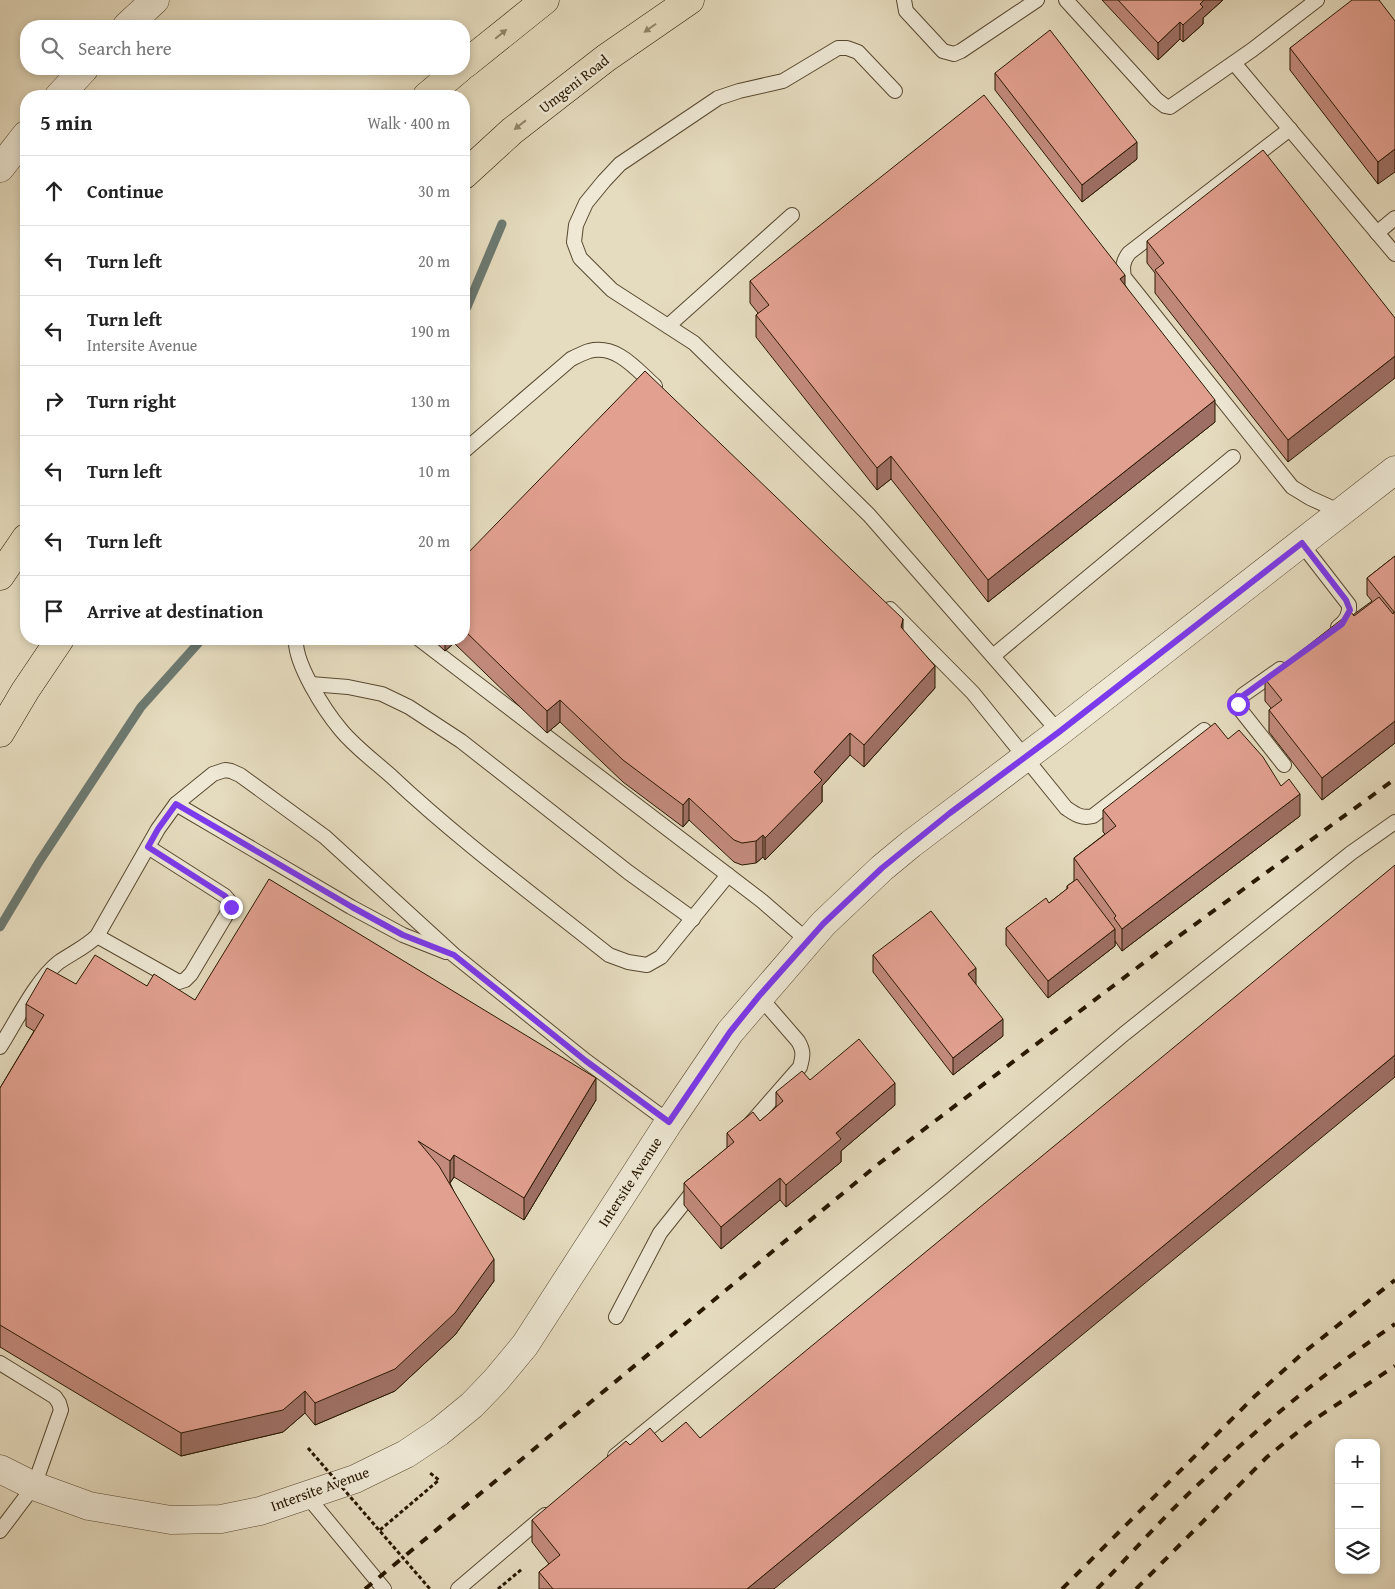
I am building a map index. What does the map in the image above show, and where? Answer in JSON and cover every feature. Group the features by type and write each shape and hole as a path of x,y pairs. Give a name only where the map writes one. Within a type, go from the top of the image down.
{"highway":[{"path":"470,60 545,0"},
{"name":"Umgeni Road","path":"470,170 512,131 598,64 690,0"},
{"path":"434,90 452,75"},
{"path":"0,576 20,547"},
{"path":"0,733 56,645"},
{"path":"0,740 25,691"}],"street":[{"path":"133,20 155,0"},
{"path":"64,90 78,75"},
{"path":"0,168 20,143"},
{"name":"Intersite Avenue","path":"0,1469 34,1486 89,1506 172,1520 221,1519 260,1511 355,1479 406,1454 439,1432 472,1405 525,1345 669,1122 730,1032 759,996 830,918 889,862 950,813 1059,732 1395,472"}],"lane":[{"path":"904,0 906,11 942,51 954,54 961,52 1037,0"},
{"path":"1066,0 1156,99 1165,106 1170,107 1234,63 1317,0"},
{"path":"895,91 858,52 847,48 838,48 783,81 718,98 620,164 586,204 576,225 574,242 580,258 612,290 694,344 869,516 1059,732"},
{"path":"1234,63 1395,254"},
{"path":"1290,129 1129,254 1124,260 1122,268 1124,277 1292,488 1341,512"},
{"path":"668,326 792,216"},
{"path":"1377,232 1395,218"},
{"path":"470,446 571,359 590,351 605,350 620,354 668,397"},
{"path":"994,656 1234,458"},
{"path":"1302,543 1349,606 1350,610 1342,624 1327,635"},
{"path":"882,602 973,693 1066,808 1078,816 1086,818 1093,816 1204,730"},
{"path":"296,645 311,684 324,708 342,731 425,809 609,955 628,962 647,965 661,957 728,875"},
{"path":"427,645 762,901 808,941"},
{"path":"1284,765 1239,708 1238,704 1244,695 1289,662"},
{"path":"311,684 348,687 382,694 409,707 462,741 628,872 693,919"},
{"path":"0,1047 48,973 60,962 89,944 97,936 158,829 176,804 213,774 224,770 240,775 325,838 454,955 586,1061 669,1122"},
{"path":"176,804 377,921 403,935 454,955"},
{"path":"605,1465 942,1188 1124,1034 1351,853 1395,822"},
{"path":"97,936 179,982 185,980 191,974 231,907 230,902 225,896 148,847"},
{"path":"734,1142 800,1067 803,1055 798,1041 759,996"},
{"path":"616,1317 660,1233 703,1179"},
{"path":"0,1363 55,1397 61,1410 34,1486 0,1531"},
{"path":"307,1496 384,1589"},
{"path":"458,1589 554,1507"}],"path":[{"path":"308,1448 430,1589"},
{"path":"380,1530 439,1480"},
{"path":"498,1589 522,1569"}],"building":[{"path":"1118,0 1204,0 1200,4 1203,7 1183,25 1180,22 1158,43"},
{"path":"1352,0 1379,0 1395,21 1395,149 1378,162 1290,48"},
{"path":"1050,30 1137,142 1082,185 995,73"},
{"path":"984,95 1125,275 1120,279 1215,400 988,580 891,456 877,468 756,315 769,305 750,281"},
{"path":"1263,150 1395,318 1395,356 1288,440 1155,270 1164,263 1147,241"},
{"path":"645,371 903,619 901,627 935,666 864,745 850,733 814,772 822,780 765,838 763,835 756,841 742,843 734,840 689,798 683,805 623,760 560,700 547,711 470,636 470,551"},
{"path":"1395,556 1395,613 1367,578"},
{"path":"1379,597 1393,614 1395,613 1395,721 1322,778 1269,710 1282,700 1265,679 1351,612 1354,616"},
{"path":"1215,723 1228,739 1239,730 1263,757 1281,786 1289,779 1300,794 1122,929 1114,918 1116,916 1074,858 1116,826 1103,810"},
{"path":"1395,865 1395,1055 747,1589 553,1589 539,1572 560,1555 532,1520 626,1441 630,1445 650,1428 662,1442 686,1422 700,1438"},
{"path":"269,879 596,1078 524,1198 454,1155 450,1161 418,1141 439,1166 494,1259 455,1313 395,1369 315,1403 305,1391 283,1410 181,1433 0,1325 0,1088 44,1015 26,1004 47,968 76,984 95,955 147,986 154,974 195,1000"},
{"path":"1077,879 1115,929 1048,981 1006,928 1046,898 1049,903"},
{"path":"931,911 976,968 968,974 1003,1019 953,1058 873,955"},
{"path":"859,1039 895,1083 836,1133 841,1139 786,1185 780,1178 721,1227 684,1183 734,1142 727,1133 753,1112 760,1121 783,1101 776,1092 802,1071 810,1080"}],"waterway":[{"path":"470,300 502,224"},
{"path":"0,927 39,862 141,707 197,645"}],"railway":[{"path":"365,1589 877,1165 1179,936 1395,779"},
{"path":"1062,1589 1255,1396 1303,1353 1395,1280"},
{"path":"1097,1589 1176,1506 1249,1438 1320,1379 1395,1324"},
{"path":"1136,1589 1267,1457 1309,1423 1395,1366"}],"route":[{"path":"231,907 230,902 225,896 148,847 176,804 403,935 454,955 586,1061 669,1122 730,1032 759,996 823,924 882,868 950,813 1059,732 1302,543 1346,600 1350,610 1348,616 1342,624 1244,695 1238,704"}]}
